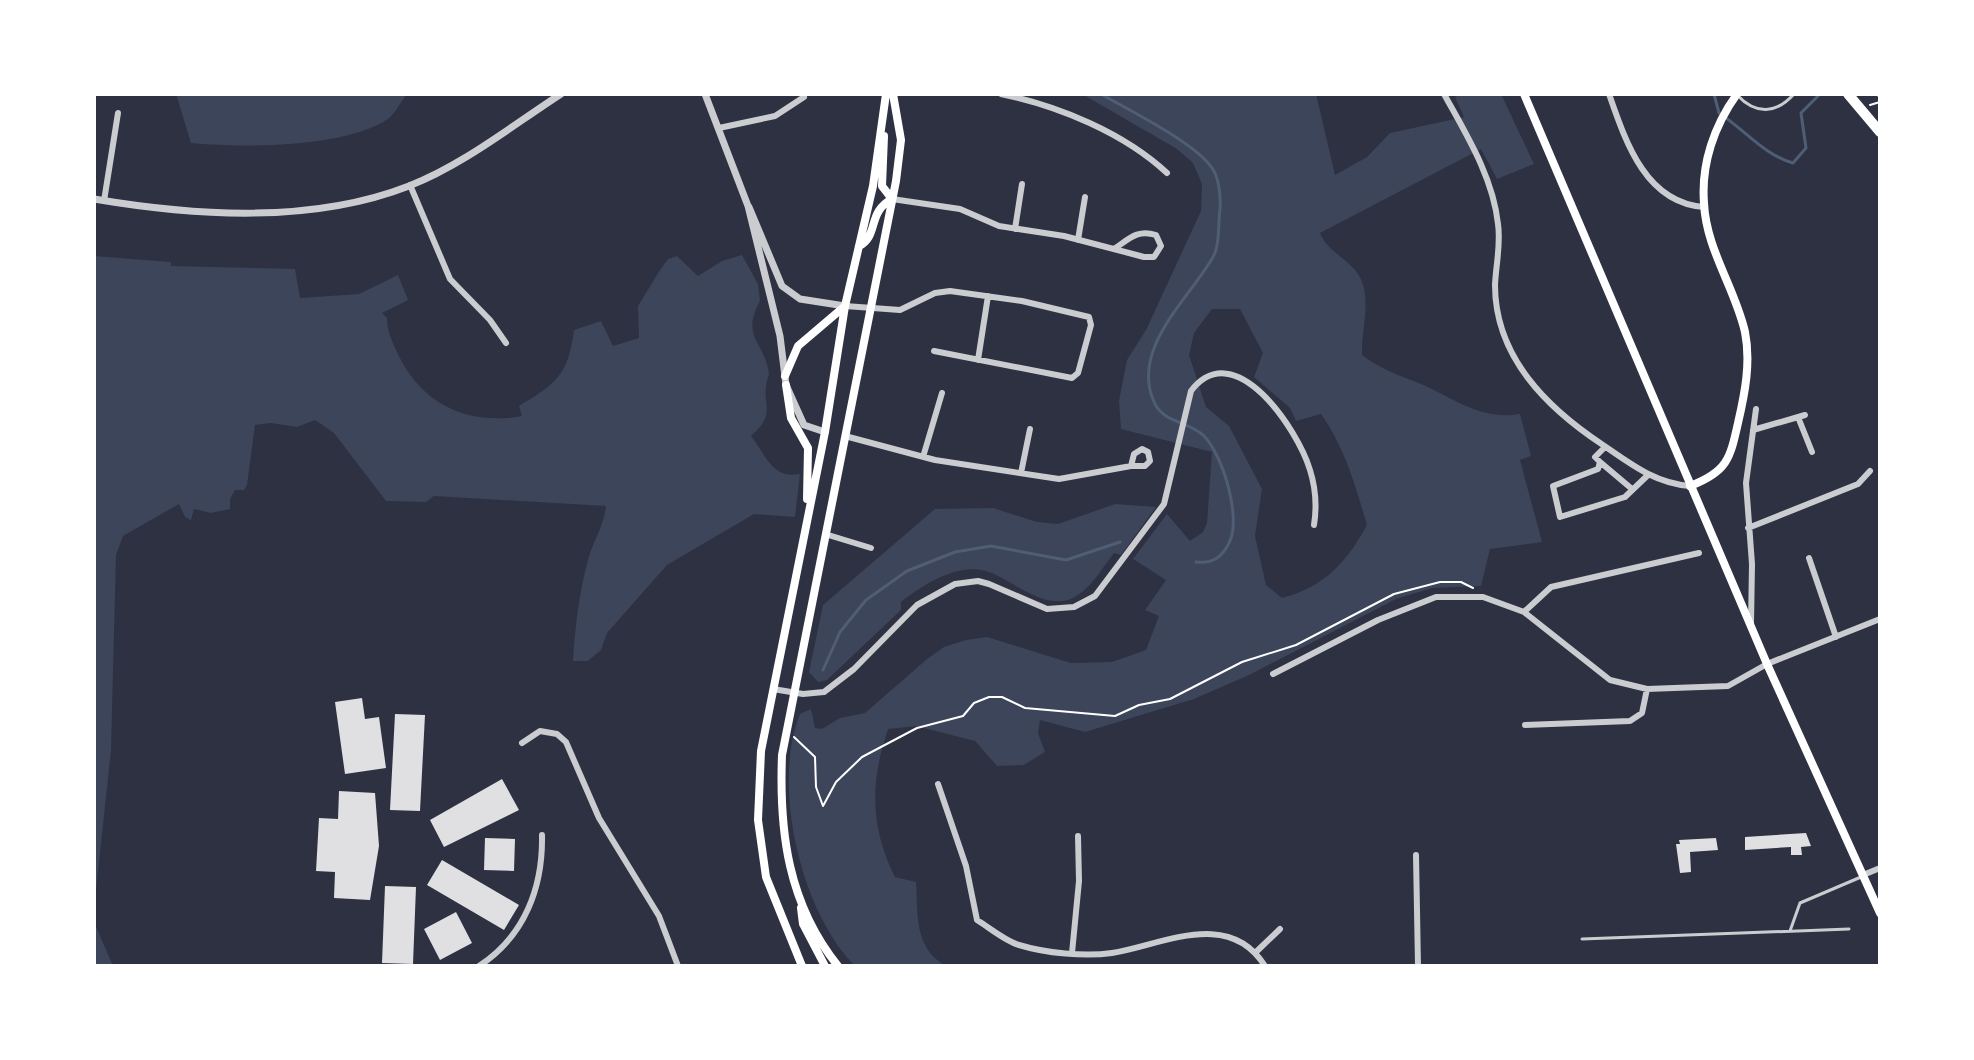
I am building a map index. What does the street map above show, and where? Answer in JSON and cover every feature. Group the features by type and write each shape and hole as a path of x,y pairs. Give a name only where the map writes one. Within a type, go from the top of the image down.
{"highway":[{"path":"1848,94 1880,132"}],"main road":[{"path":"802,966 771,896 758,820 761,751 825,432 845,306 886,94"},
{"path":"838,966 801,903 785,855 780,805 782,755 892,199 901,140 893,94"},
{"path":"1524,94 1767,664 1880,913"},
{"path":"1690,486 1720,472 1732,451 1746,389 1748,359 1745,333 1712,243 1704,207 1712,140 1737,94"},
{"path":"882,121 882,186 892,199"},
{"path":"859,246 869,237 875,213 892,199"},
{"path":"808,513 810,459 791,418 786,381 798,346 845,306"},
{"path":"825,432 845,436"},
{"path":"801,903 803,924 825,966"}],"street":[{"path":"94,199 230,213 277,211 357,200 410,185 561,94"},
{"path":"705,94 748,206 780,336 786,381 804,425 825,432"},
{"path":"1001,94 1045,105 1108,134 1137,149 1167,173"},
{"path":"1444,94 1483,169 1494,201 1499,225 1498,314 1507,344 1527,380 1547,404 1648,475 1669,484 1690,486"},
{"path":"1609,94 1651,183 1670,199 1704,207"},
{"path":"719,128 775,116 804,97"},
{"path":"104,201 118,113"},
{"path":"1015,229 1022,184"},
{"path":"410,185 450,279 490,320 506,343"},
{"path":"1078,240 1085,197"},
{"path":"892,199 960,209 1015,229 1078,240 1114,249 1150,258 1161,246 1156,235 1148,232 1134,234 1114,249"},
{"path":"748,206 755,215 782,286 800,299 900,310 942,291 988,296 1089,317 1091,325 1078,373 1072,378 934,351"},
{"path":"978,360 988,296"},
{"path":"773,689 824,692 854,669 917,605 955,584 978,581 1047,609 1074,607 1095,596 1164,504 1185,408 1199,381 1218,373 1236,374 1266,397 1288,422 1310,468 1317,501 1314,525"},
{"path":"923,457 942,393"},
{"path":"1751,627 1752,564 1746,483 1756,409"},
{"path":"1753,430 1802,416 1812,452"},
{"path":"1021,473 1030,429"},
{"path":"845,436 923,457 1059,479 1131,466"},
{"path":"1605,447 1595,457 1632,489"},
{"path":"1600,462 1598,469 1553,486 1560,517 1625,497 1648,475"},
{"path":"1748,528 1858,484 1870,471"},
{"path":"825,534 871,548"},
{"path":"1524,612 1551,587 1699,553"},
{"path":"1809,558 1836,637"},
{"path":"1273,674 1378,620 1436,597 1483,597 1524,612 1610,680 1647,689 1728,686 1767,664 1880,619"},
{"path":"1525,725 1630,721 1642,713 1647,689"},
{"path":"522,743 540,731 557,734 566,742 599,818 659,916 678,966"},
{"path":"938,784 966,866 977,920 1018,945 1072,953 1111,953 1159,939 1215,933 1256,952 1265,966"},
{"path":"479,966 504,946 529,910 541,868 542,835"},
{"path":"1072,953 1079,881 1078,836"},
{"path":"1416,855 1418,966"},
{"path":"1863,875 1880,868"},
{"path":"1256,952 1280,929"}],"lane":[{"path":"1737,94 1751,107 1769,110 1783,106 1794,94"},
{"path":"1790,931 1800,903 1863,875"},
{"path":"1582,939 1849,929"}],"path":[{"path":"794,737 815,757 816,787 823,806 836,782 862,757 917,728 963,716 974,703 989,697 1002,697 1025,708 1115,716 1139,705 1170,699 1242,662 1296,645 1394,594 1422,585 1461,582 1483,597"}],"shaded area":[{"path":"176,94 407,94 388,119 346,136 292,144 237,145 191,143"},
{"path":"1082,94 1316,94 1335,175 1367,157 1390,133 1464,117 1455,97 1461,94 1501,94 1534,164 1497,179 1481,149 1320,233 1327,245 1353,268 1362,283 1366,303 1362,355 1387,370 1473,409 1495,415 1520,414 1531,456 1520,460 1542,542 1490,549 1481,586 1432,588 1396,599 1249,675 1194,699 1085,732 1040,720 1038,733 1045,752 1024,765 997,766 975,741 916,726 888,729 876,786 875,804 881,840 895,877 916,882 923,940 928,950 946,966 855,966 836,943 820,914 796,847 790,811 789,776 792,743 800,714 811,709 815,728 822,729 840,718 865,713 927,659 944,647 966,640 987,637 1071,663 1112,662 1146,650 1159,616 1145,610 1166,580 1133,559 1167,514 1190,541 1203,532 1207,523 1212,452 1121,429 1119,401 1127,360 1146,330 1201,211 1202,184 1193,163 1177,149","holes":["1212,309 1240,309 1263,353 1254,377 1290,408 1296,421 1321,414 1343,454 1367,525 1333,571 1310,587 1282,598 1266,585 1255,536 1262,489 1229,426 1206,407 1189,355 1194,333"]},
{"path":"742,255 758,284 760,301 754,313 753,332 769,374 766,384 767,413 751,436 776,469 790,475 800,474 795,517 754,514 667,565 607,633 601,650 588,661 573,661 576,623 588,560 606,506 434,496 426,502 386,501 334,433 315,420 297,427 271,423 255,425 247,485 244,490 235,490 230,499 230,509 211,513 194,509 191,520 185,517 179,504 123,536 116,555 111,750 94,909 94,256 171,262 171,266 295,269 300,298 359,294 398,275 408,300 382,313 387,318 392,341 408,371 419,386 448,408 483,418 502,418 522,416 519,406 552,384 564,368 574,330 601,321 613,346 639,338 638,306 668,259 677,256 698,276 722,261"},
{"path":"1115,504 1156,507 1121,555 1114,553 1078,595 1067,600 1043,599 986,571 975,569 952,573 919,589 901,602 901,610 827,680 818,682 809,672 823,605 935,509 993,508 1037,522 1058,524"},
{"path":"94,922 113,966 94,966"}],"building":[{"path":"362,698 365,719 379,717 386,768 345,774 335,702"},
{"path":"395,714 425,715 420,811 390,810"},
{"path":"502,779 519,810 444,847 430,820"},
{"path":"339,791 375,793 379,846 370,900 334,898 335,872 316,871 319,818 338,819"},
{"path":"1806,833 1811,846 1801,847 1802,855 1791,855 1791,847 1745,850 1745,837"},
{"path":"485,838 515,839 514,871 484,870"},
{"path":"1716,838 1718,850 1690,852 1691,872 1680,873 1676,844 1680,844 1679,840"},
{"path":"442,860 519,905 504,930 427,885"},
{"path":"385,886 416,887 413,964 382,963"},
{"path":"456,912 472,943 440,960 424,929"}],"waterway":[{"path":"1101,94 1191,148 1212,168 1218,182 1220,204 1215,252 1166,325 1150,362 1149,382 1158,409 1203,435 1223,471 1232,503 1229,543 1216,558 1196,562"},
{"path":"1714,94 1719,113 1764,148 1793,163 1806,148 1801,113 1820,94"},
{"path":"823,670 840,632 866,600 907,571 955,552 991,546 1066,560 1120,542"}],"railway":[{"path":"1877,94 1880,97"}]}
